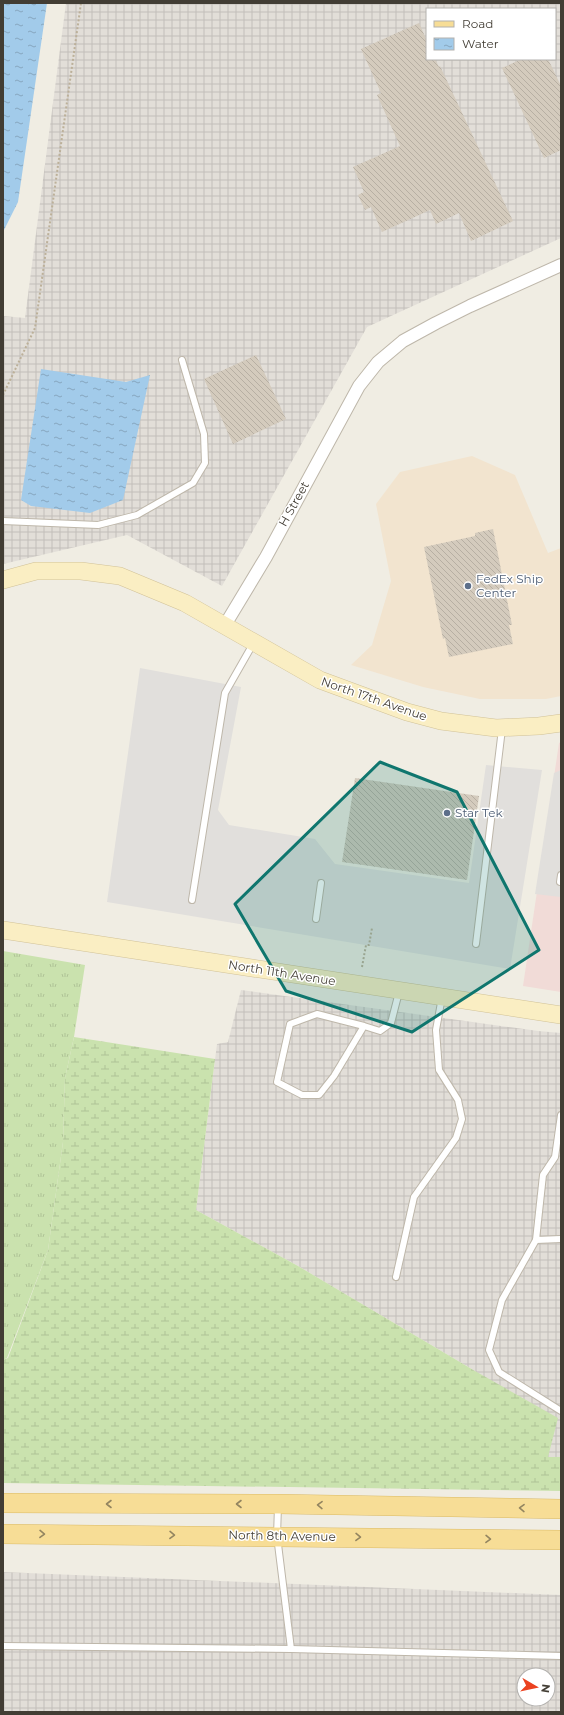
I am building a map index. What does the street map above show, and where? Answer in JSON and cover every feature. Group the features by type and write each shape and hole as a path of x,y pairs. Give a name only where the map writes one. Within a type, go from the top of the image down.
{"main road":[{"path":"3,1503 278,1504 561,1508"},
{"name":"North 8th Avenue","path":"3,1534 561,1540"}],"street":[{"name":"H Street","path":"224,625 266,557 359,386 378,362 403,341 436,323 561,265"},
{"path":"3,580 36,572 81,571 120,576 185,603 224,625"},
{"name":"North 17th Avenue","path":"224,625 320,680 407,712 441,721 502,728 561,723"},
{"name":"North 11th Avenue","path":"3,930 561,1015"}],"lane":[{"path":"3,521 98,525 137,515 193,484 205,463 204,434 182,360"},
{"path":"192,900 225,693 254,643"},
{"path":"476,944 502,728"},
{"path":"560,882 561,875"},
{"path":"316,919 321,883"},
{"path":"364,1026 334,1076 319,1095 302,1095 276,1082 290,1024 317,1014 380,1030 391,1023 400,991"},
{"path":"396,1277 414,1198 456,1138 462,1119 458,1100 439,1070 436,1030 442,998"},
{"path":"561,1115 555,1157 543,1175 536,1240 502,1300 489,1350 499,1372 561,1411"},
{"path":"536,1240 561,1239"},
{"path":"278,1504 277,1536 291,1649"},
{"path":"3,1646 291,1649 561,1656"}],"path":[{"path":"3,394 34,328 81,3"},
{"path":"362,967 366,945 370,945 372,928"}],"highlighted area":[{"path":"380,762 457,792 539,950 412,1032 286,991 235,904"}],"shaded area":[{"path":"66,3 561,3 561,238 367,327 222,586 127,535 3,564 3,316 25,318"},
{"path":"472,456 515,475 548,553 561,548 561,696 546,699 480,699 423,687 351,665 372,645 391,581 376,504 400,472"},
{"path":"140,668 241,687 218,810 229,825 315,839 335,864 469,883 486,765 542,770 510,969 107,902"},
{"path":"561,742 561,992 523,986 559,743"},
{"path":"561,770 561,897 535,894 554,773"},
{"path":"241,990 561,1033 561,1457 548,1458 475,1371 298,1266 196,1210 217,1044 228,1042"},
{"path":"3,1572 561,1595 561,1712 3,1712"}],"green space":[{"path":"3,951 85,965 74,1037 65,1078 63,1142 48,1250 7,1358 3,1360"},
{"path":"74,1037 215,1059 196,1210 298,1266 475,1371 558,1418 548,1457 561,1457 561,1491 3,1483 3,1360 8,1358 48,1250 63,1142 65,1078"}],"water":[{"path":"3,3 47,3 18,202 3,232"},
{"path":"41,369 126,382 150,375 123,500 90,513 31,506 21,500"}],"building":[{"path":"419,23 426,39 426,60 436,60 439,67 440,66 513,221 471,241 459,213 436,224 430,210 382,232 371,207 365,210 358,195 364,192 353,167 400,146 377,95 381,93 361,49"},
{"path":"520,60 548,60 561,86 561,150 544,158 502,68"},
{"path":"256,355 286,419 233,444 204,379"},
{"name":"FedEx Ship Center","path":"493,529 512,625 509,625 513,644 449,657 445,638 443,639 424,547 475,536 475,533"},
{"path":"355,778 479,796 467,880 342,862"}],"place":[{"name":"FedEx Ship Center","path":"468,586"},
{"name":"Star Tek","path":"447,813"}]}
